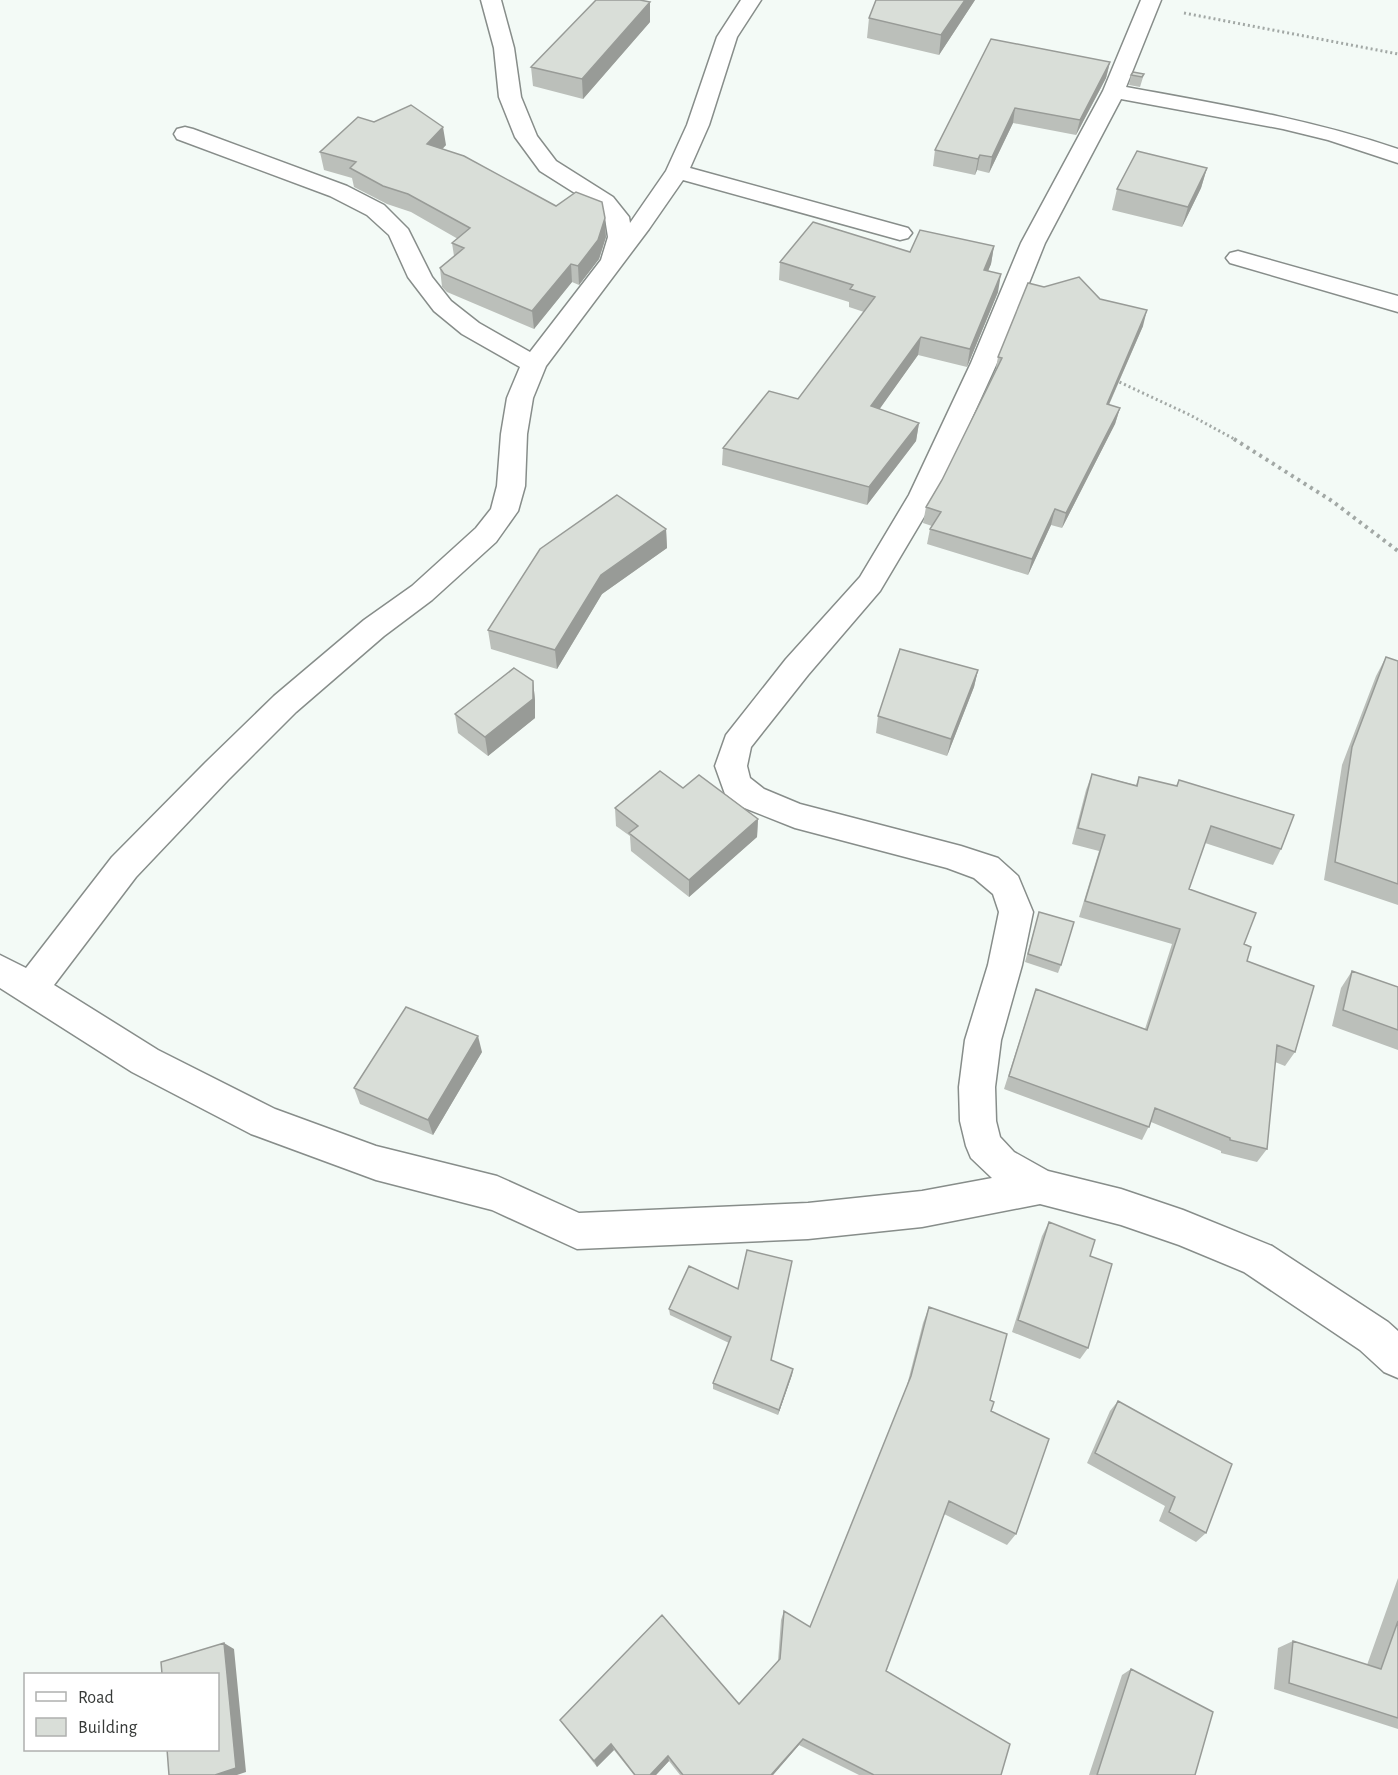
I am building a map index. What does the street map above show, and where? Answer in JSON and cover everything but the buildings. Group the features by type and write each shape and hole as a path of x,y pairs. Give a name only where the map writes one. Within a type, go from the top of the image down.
{"street":[{"path":"491,0 504,48 510,97 526,137 548,166 605,202 617,217 620,237 612,262"},
{"path":"30,990 124,867 217,771 285,704 374,627 422,593 486,535 504,511 509,495 514,434 520,398 534,364 612,262 677,171 698,125 727,37 751,0"},
{"path":"1149,4 1114,91 1033,243 984,363 923,495 870,584 797,667 737,743 731,766 736,785 753,798 795,815 986,868 1006,886 1016,912 1005,965 983,1040 977,1087 978,1121 984,1146 1001,1164 1040,1187 1121,1208 1183,1228 1258,1259 1374,1336 1398,1358"},
{"path":"1114,91 1283,122 1336,135 1398,156"},
{"path":"185,134 258,160 363,203 396,228 419,276 447,311 481,336 534,364"},
{"path":"677,171 900,233"},
{"path":"1238,258 1398,304"},
{"path":"0,970 146,1061 264,1122 376,1164 498,1194 577,1231 808,1221 922,1209 1040,1187"}],"path":[{"path":"1149,4 1398,54"},
{"path":"1108,377 1201,419 1264,455 1349,511 1398,550"}]}
